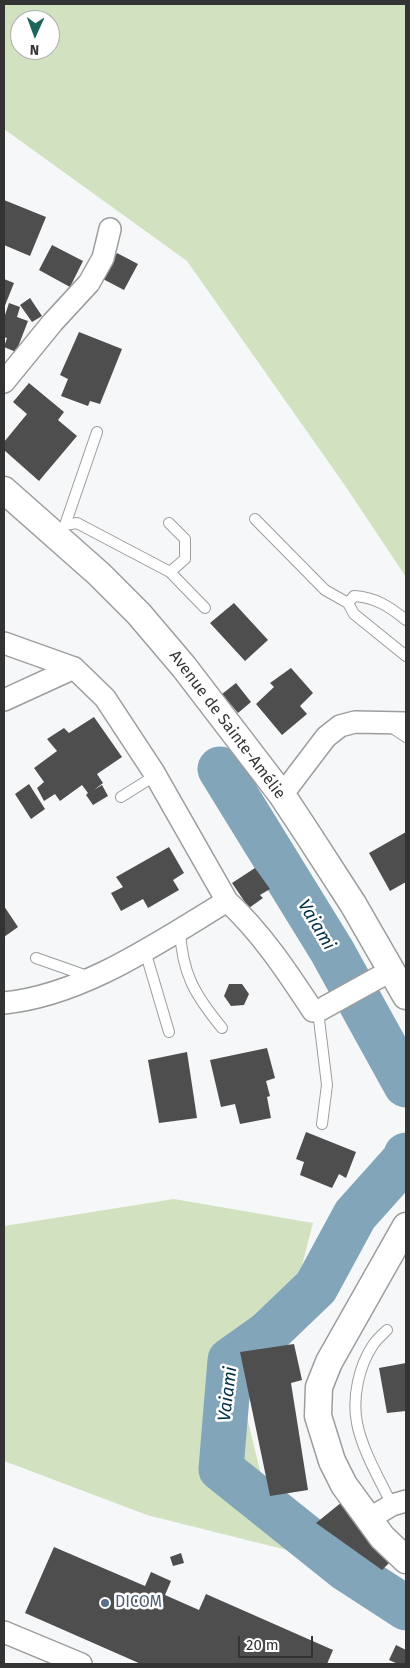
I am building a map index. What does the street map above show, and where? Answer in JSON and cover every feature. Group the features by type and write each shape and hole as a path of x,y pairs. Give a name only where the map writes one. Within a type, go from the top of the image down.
{"street":[{"path":"4,382 53,322 89,284 103,258 110,229"},
{"name":"Avenue de Sainte-Amélie","path":"4,490 62,531 99,574 139,614 184,667 282,796 348,897 382,976 406,996"},
{"path":"4,643 74,668 106,698 156,775 227,902 241,914 289,975 313,1011 325,1007 382,976"},
{"path":"4,700 74,668"},
{"path":"282,796 326,737 340,726 355,722 406,724"},
{"path":"4,1003 28,1000 117,967 227,902"},
{"path":"406,1226 329,1362 319,1387 318,1416 332,1461 344,1485 370,1518 382,1537 406,1560"},
{"path":"370,1518 399,1503"},
{"path":"4,1632 80,1664"}],"lane":[{"path":"62,531 97,432"},
{"path":"255,519 326,590 348,603 354,614 406,656"},
{"path":"62,531 78,523 170,572 205,608"},
{"path":"169,523 185,540 185,559 170,572"},
{"path":"348,603 354,596 366,597 387,605 406,620"},
{"path":"384,722 406,737"},
{"path":"121,797 156,775"},
{"path":"180,930 181,950 191,984 200,1000 222,1028"},
{"path":"145,950 169,1032"},
{"path":"36,958 90,978"},
{"path":"322,1124 327,1085 325,1007"},
{"path":"387,1330 373,1344 358,1378 355,1401 357,1423 362,1441 399,1503"}],"green space":[{"path":"4,4 406,4 406,577 346,487 187,261 4,129"},
{"path":"174,1199 313,1223 283,1339 245,1409 265,1491 315,1557 147,1515 4,1461 4,1226"}],"building":[{"path":"4,200 46,217 30,256 4,245"},
{"path":"52,245 83,261 70,287 39,270"},
{"path":"117,253 138,264 124,290 103,279"},
{"path":"4,279 14,283 4,308"},
{"path":"30,298 42,316 32,322 20,305"},
{"path":"9,303 20,307 17,317 28,321 16,352 4,347 7,338 4,337 4,318"},
{"path":"79,332 122,349 100,404 90,401 88,406 61,396 68,379 60,375"},
{"path":"29,383 64,412 58,420 77,436 39,481 4,450 4,442 27,414 13,402"},
{"path":"234,603 268,640 245,661 210,623"},
{"path":"291,668 313,693 300,706 307,714 282,735 256,704 274,687 270,683"},
{"path":"236,683 251,702 238,713 222,694"},
{"path":"94,717 122,757 97,774 103,783 94,790 102,785 108,796 93,805 82,785 60,801 55,794 44,801 37,788 44,782 34,768 57,751 47,739 64,728 69,733"},
{"path":"29,784 45,809 31,819 15,794"},
{"path":"406,832 406,882 390,891 369,853"},
{"path":"169,847 184,873 173,880 179,890 148,908 143,899 121,911 111,893 123,887 116,877"},
{"path":"255,868 270,889 260,895 263,898 249,908 232,883"},
{"path":"4,906 18,927 4,937"},
{"path":"229,984 242,984 249,994 244,1005 231,1006 224,996"},
{"path":"267,1048 275,1078 266,1081 270,1096 267,1097 271,1118 240,1124 235,1104 221,1107 210,1060"},
{"path":"187,1052 197,1118 159,1123 148,1060"},
{"path":"306,1132 356,1152 346,1178 339,1174 332,1188 300,1175 304,1162 296,1159"},
{"path":"294,1344 302,1380 291,1383 308,1490 270,1496 240,1352"},
{"path":"406,1363 406,1411 387,1413 379,1368"},
{"path":"342,1502 391,1561 382,1570 316,1523"},
{"name":"DICOM","path":"54,1547 145,1586 151,1572 171,1581 165,1595 199,1610 206,1594 333,1650 327,1664 141,1664 25,1613"},
{"path":"181,1553 184,1563 173,1566 170,1557"},
{"path":"396,1645 406,1650 406,1664 398,1664 389,1660"}],"waterway":[{"name":"Vaiami","path":"220,769 332,951 406,1085"},
{"name":"Vaiami","path":"406,1155 406,1158 355,1215 316,1287 268,1333 230,1360 221,1469 346,1569 406,1608"}],"place":[{"name":"DICOM","path":"105,1603"}]}
